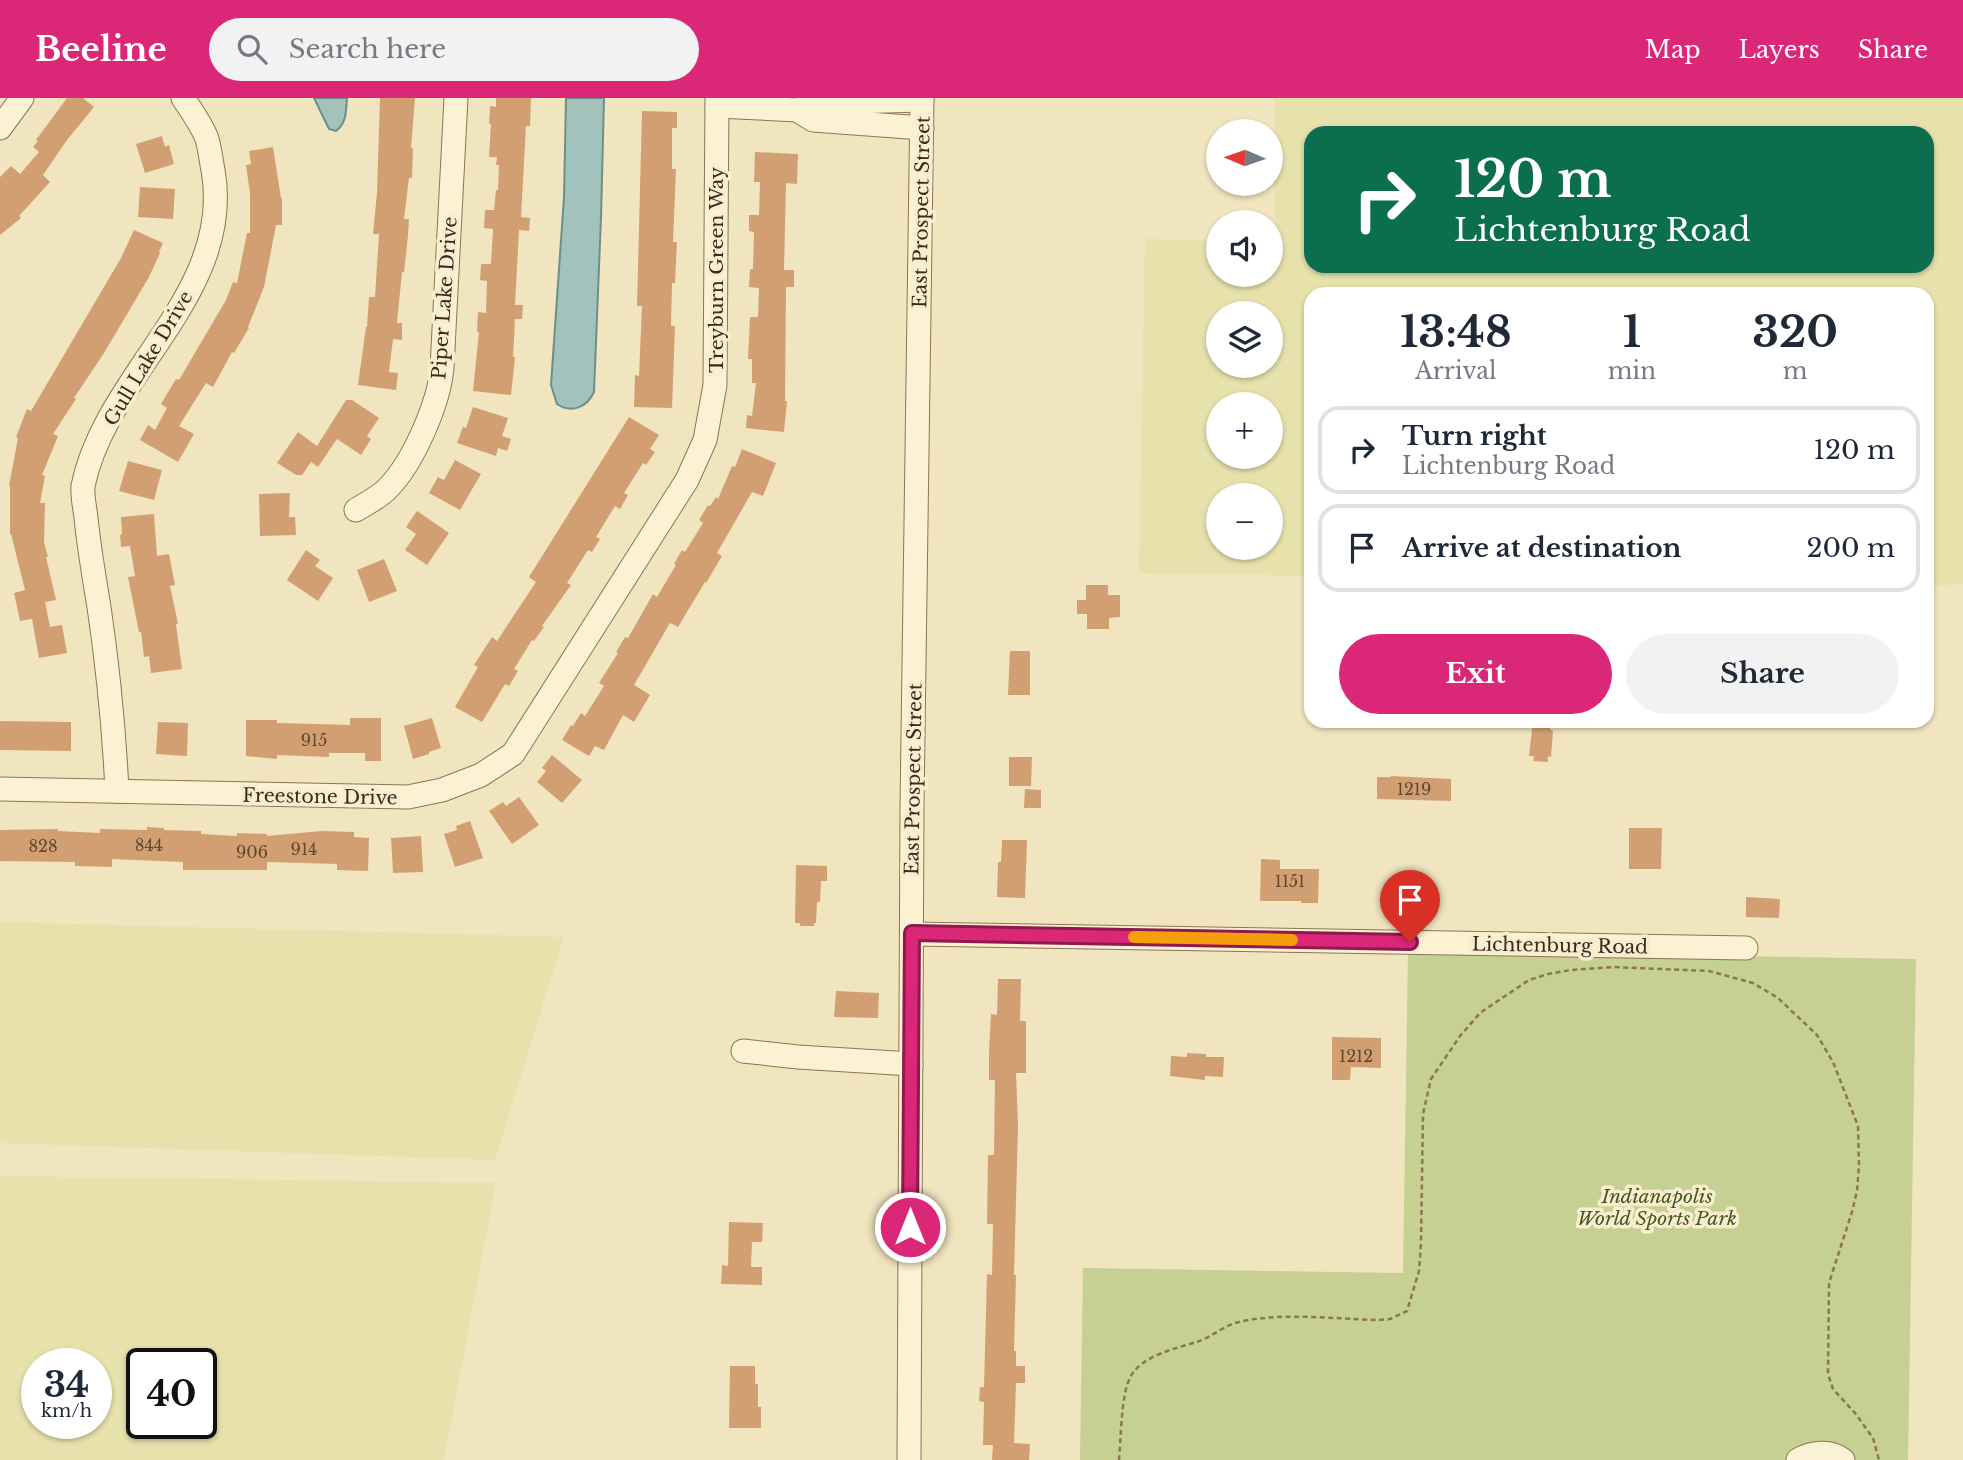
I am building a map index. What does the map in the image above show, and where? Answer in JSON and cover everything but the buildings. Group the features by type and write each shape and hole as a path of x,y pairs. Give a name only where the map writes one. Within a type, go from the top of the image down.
{"street":[{"path":"0,128 22,98"},
{"name":"Gull Lake Drive","path":"117,791 114,727 106,654 83,489 93,451 116,405 184,302 206,258 214,221 216,189 207,138 183,98"},
{"name":"Piper Lake Drive","path":"356,510 387,490 411,459 438,392 442,368 456,98"},
{"path":"797,110 815,103 922,99"},
{"name":"East Prospect Street","path":"909,1460 912,806 922,99"},
{"path":"717,102 797,110 813,120 922,128"},
{"name":"Treyburn Green Way","path":"705,440 716,384 717,102"},
{"name":"Freestone Drive","path":"0,789 408,797 442,790 481,775 513,754 687,480 705,440"},
{"name":"Lichtenburg Road","path":"912,933 1746,948"},
{"path":"743,1051 911,1064"},
{"path":"1798,1460 1814,1454 1831,1454 1843,1460"}],"path":[{"path":"1119,1460 1126,1384 1133,1372 1143,1363 1160,1354 1208,1339 1236,1323 1266,1317 1378,1320 1390,1319 1407,1311 1419,1271 1423,1114 1432,1079 1460,1036 1480,1013 1530,980 1548,974 1613,967 1709,971 1753,983 1778,998 1794,1012 1817,1035 1833,1062 1857,1126 1859,1166 1852,1212 1829,1283 1828,1374 1833,1390 1855,1413 1873,1438 1879,1460"}],"shaded area":[{"path":"1275,98 1963,98 1963,584 1934,586 1934,287 1304,287 1304,576 1139,573 1145,239 1206,240 1206,287 1283,287 1283,210 1275,210 1275,196 1283,196 1283,119 1275,119"},
{"path":"0,922 564,937 495,1160 0,1143"},
{"path":"0,1176 496,1183 444,1460 0,1460"}],"green space":[{"name":"Indianapolis World Sports Park","path":"1408,951 1916,959 1908,1460 1080,1460 1083,1268 1403,1273"}],"water":[{"path":"314,98 347,98 340,128 336,131 329,129"},
{"path":"566,98 604,98 594,392 587,402 573,409 557,404 551,385 564,197"}],"slow traffic":[{"path":"1134,937 1292,940"}],"route":[{"path":"910,1227 912,933 1410,942"}]}
